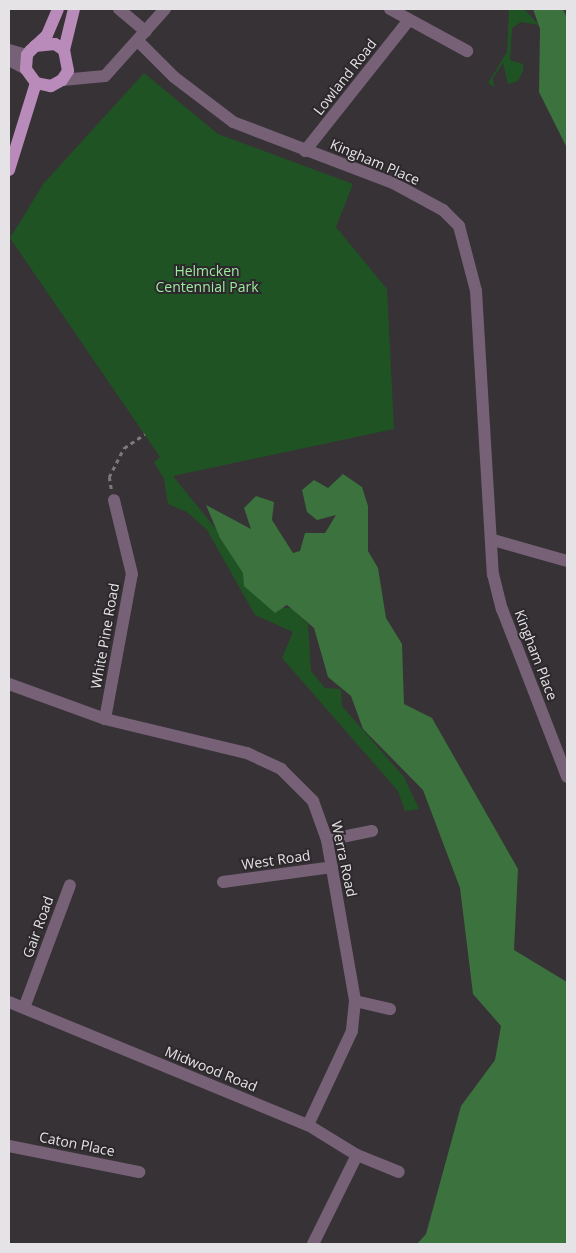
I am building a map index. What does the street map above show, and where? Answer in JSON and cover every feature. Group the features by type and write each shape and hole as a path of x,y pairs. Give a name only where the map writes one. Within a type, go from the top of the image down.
{"main road":[{"path":"41,84 26,68 31,50 47,34 58,9"},
{"path":"41,84 65,76 64,50 74,9"},
{"path":"31,50 55,44 64,50"},
{"path":"9,170 41,84"}],"street":[{"name":"Kingham Place","path":"119,9 174,77 233,122 393,183 444,210 459,226 476,290 494,574 502,608 567,777"},
{"path":"65,76 105,76 165,9"},
{"path":"390,9 408,21 466,51"},
{"name":"Lowland Road","path":"305,151 408,21"},
{"path":"9,50 31,50"},
{"path":"9,60 26,68"},
{"name":"White Pine Road","path":"105,719 132,574 114,500"},
{"path":"493,540 567,561"},
{"name":"Werra Road","path":"9,684 105,719 247,753 281,769 313,801 327,840 355,1001 352,1031 308,1125"},
{"path":"327,840 372,831"},
{"name":"West Road","path":"223,882 332,867"},
{"name":"Gair Road","path":"24,1008 70,885"},
{"path":"355,1001 390,1009"},
{"name":"Midwood Road","path":"9,1002 308,1125 357,1155 399,1172"},
{"name":"Caton Place","path":"9,1146 139,1172"},
{"path":"313,1244 357,1155"}],"path":[{"path":"114,500 109,477 124,448 145,434"}],"green space":[{"path":"509,9 524,9 539,25 521,22 512,28 510,60 523,64 523,71 518,81 508,84 503,63 493,78 494,87 488,83 507,52"},
{"name":"Helmcken Centennial Park","path":"144,73 218,134 353,184 336,227 387,289 394,429 173,476 280,608 291,608 308,624 311,671 325,688 341,689 342,706 404,777 419,809 405,811 398,791 282,658 293,632 255,615 207,530 187,512 168,504 164,479 154,462 160,457 10,238 44,183"}],"shaded area":[{"path":"533,9 563,9 567,18 567,148 539,92 540,29"},
{"path":"343,474 362,487 368,506 368,551 378,568 386,618 402,644 404,704 432,718 518,869 514,950 567,982 567,1244 417,1244 426,1234 461,1106 495,1060 501,1026 473,994 460,888 423,790 363,729 351,696 328,677 314,628 287,605 275,613 244,586 243,573 220,538 206,505 251,529 244,508 256,496 274,502 272,520 293,553 300,551 305,533 325,533 336,515 317,520 307,512 302,490 314,480 328,488"}]}
